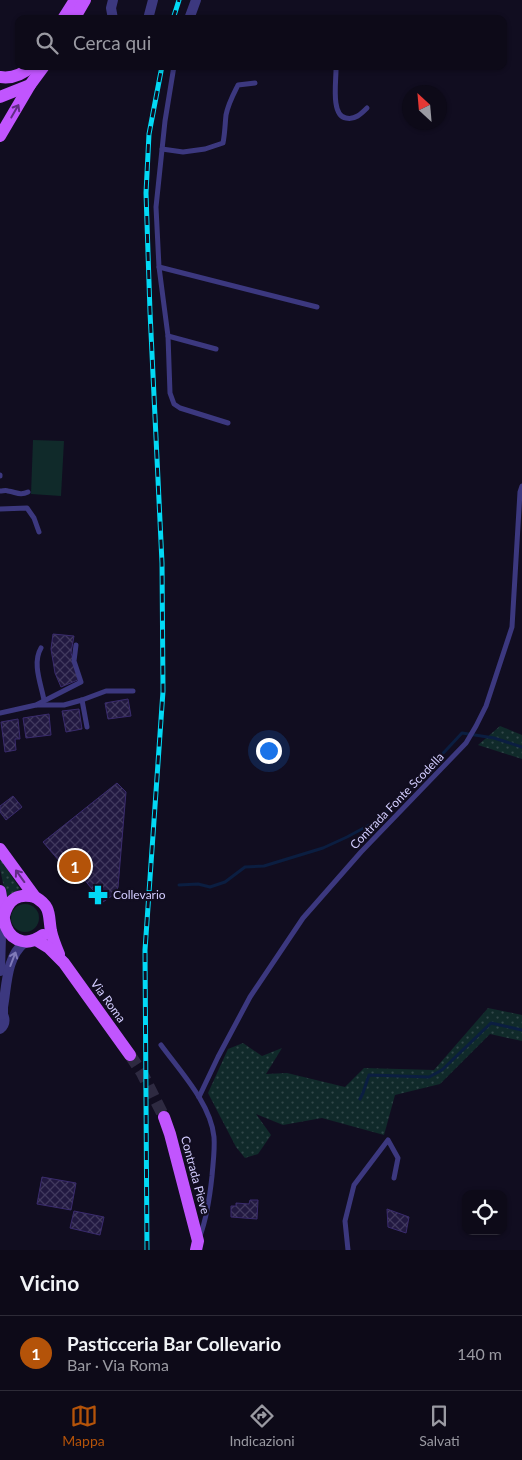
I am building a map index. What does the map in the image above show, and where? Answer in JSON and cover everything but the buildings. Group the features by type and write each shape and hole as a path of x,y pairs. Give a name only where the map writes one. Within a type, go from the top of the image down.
{"main road":[{"path":"66,15 75,0"},
{"path":"77,15 86,0"},
{"path":"0,77 12,77 22,74 27,70"},
{"path":"0,136 41,70"},
{"path":"0,96 30,85"},
{"name":"Via Roma","path":"0,848 35,897 41,900 47,907 54,944 64,963 130,1055"},
{"path":"0,891 4,921"},
{"path":"4,921 6,907 12,900 23,896 35,897"},
{"path":"31,941 44,934 49,926 50,919"},
{"name":"Via Roma","path":"4,921 7,931 11,936 49,948 64,963"},
{"name":"Contrada Pieve","path":"164,1117 170,1134 197,1245"}],"street":[{"path":"112,0 112,15"},
{"path":"149,15 152,0"},
{"path":"190,15 196,0"},
{"path":"0,971 1,936 4,921"},
{"path":"0,1040 3,1007 11,960 20,946 31,941"}],"lane":[{"path":"173,70 169,91 156,207 159,267 168,336 170,393 174,404 180,408 228,423"},
{"path":"336,70 337,113 347,119 353,118 359,116 367,108"},
{"path":"162,149 183,152 205,149 223,142 226,130 226,116 230,101 238,85 255,84"},
{"path":"159,267 317,307"},
{"path":"168,336 216,349"},
{"name":"Contrada Fonte Scodella","path":"199,1097 250,997 303,918 361,852 466,743 476,726 486,706 512,627 520,492 522,486"},
{"path":"0,492 8,490 19,494 28,492"},
{"path":"0,509 27,508 34,518 39,532"},
{"path":"36,705 81,682 74,661 76,645"},
{"path":"41,648 38,653 37,663 44,700"},
{"path":"0,713 36,705 64,705 106,691 133,691"},
{"path":"82,700 87,727"},
{"name":"Contrada Pieve","path":"161,1045 199,1097 210,1120 214,1137 211,1186 203,1227 197,1245"},
{"path":"348,1250 345,1220 354,1185 388,1140 398,1158 394,1178"}],"green space":[{"path":"33,440 64,441 61,496 31,494"},
{"path":"500,726 522,735 522,759 478,745"},
{"path":"0,858 20,889 6,897 0,869"},
{"path":"25,904 35,908 39,918 35,928 25,932 15,928 11,918 15,908"},
{"path":"488,1008 522,1015 522,1041 490,1034 440,1084 395,1095 384,1135 322,1118 283,1125 256,1114 271,1135 258,1154 245,1158 236,1147 208,1093 228,1049 243,1043 262,1056 282,1048 266,1074 287,1073 345,1087 364,1068 434,1070"}],"waterway":[{"path":"179,885 198,884 210,887 225,882 245,867 264,866 323,848 347,837 373,823 394,806 462,733 494,738 522,747"},
{"path":"360,1099 369,1075 429,1077 442,1070 491,1023 522,1030"}],"tunnel":[{"path":"130,1055 142,1073 164,1117"}],"railway":[{"path":"174,15 179,0"},
{"path":"147,1250 145,950 163,691 162,563 146,193 149,134 161,70"}],"place":[{"name":"Pasticceria Bar Collevario","path":"75,866"},
{"name":"Collevario","path":"98,895"}]}
